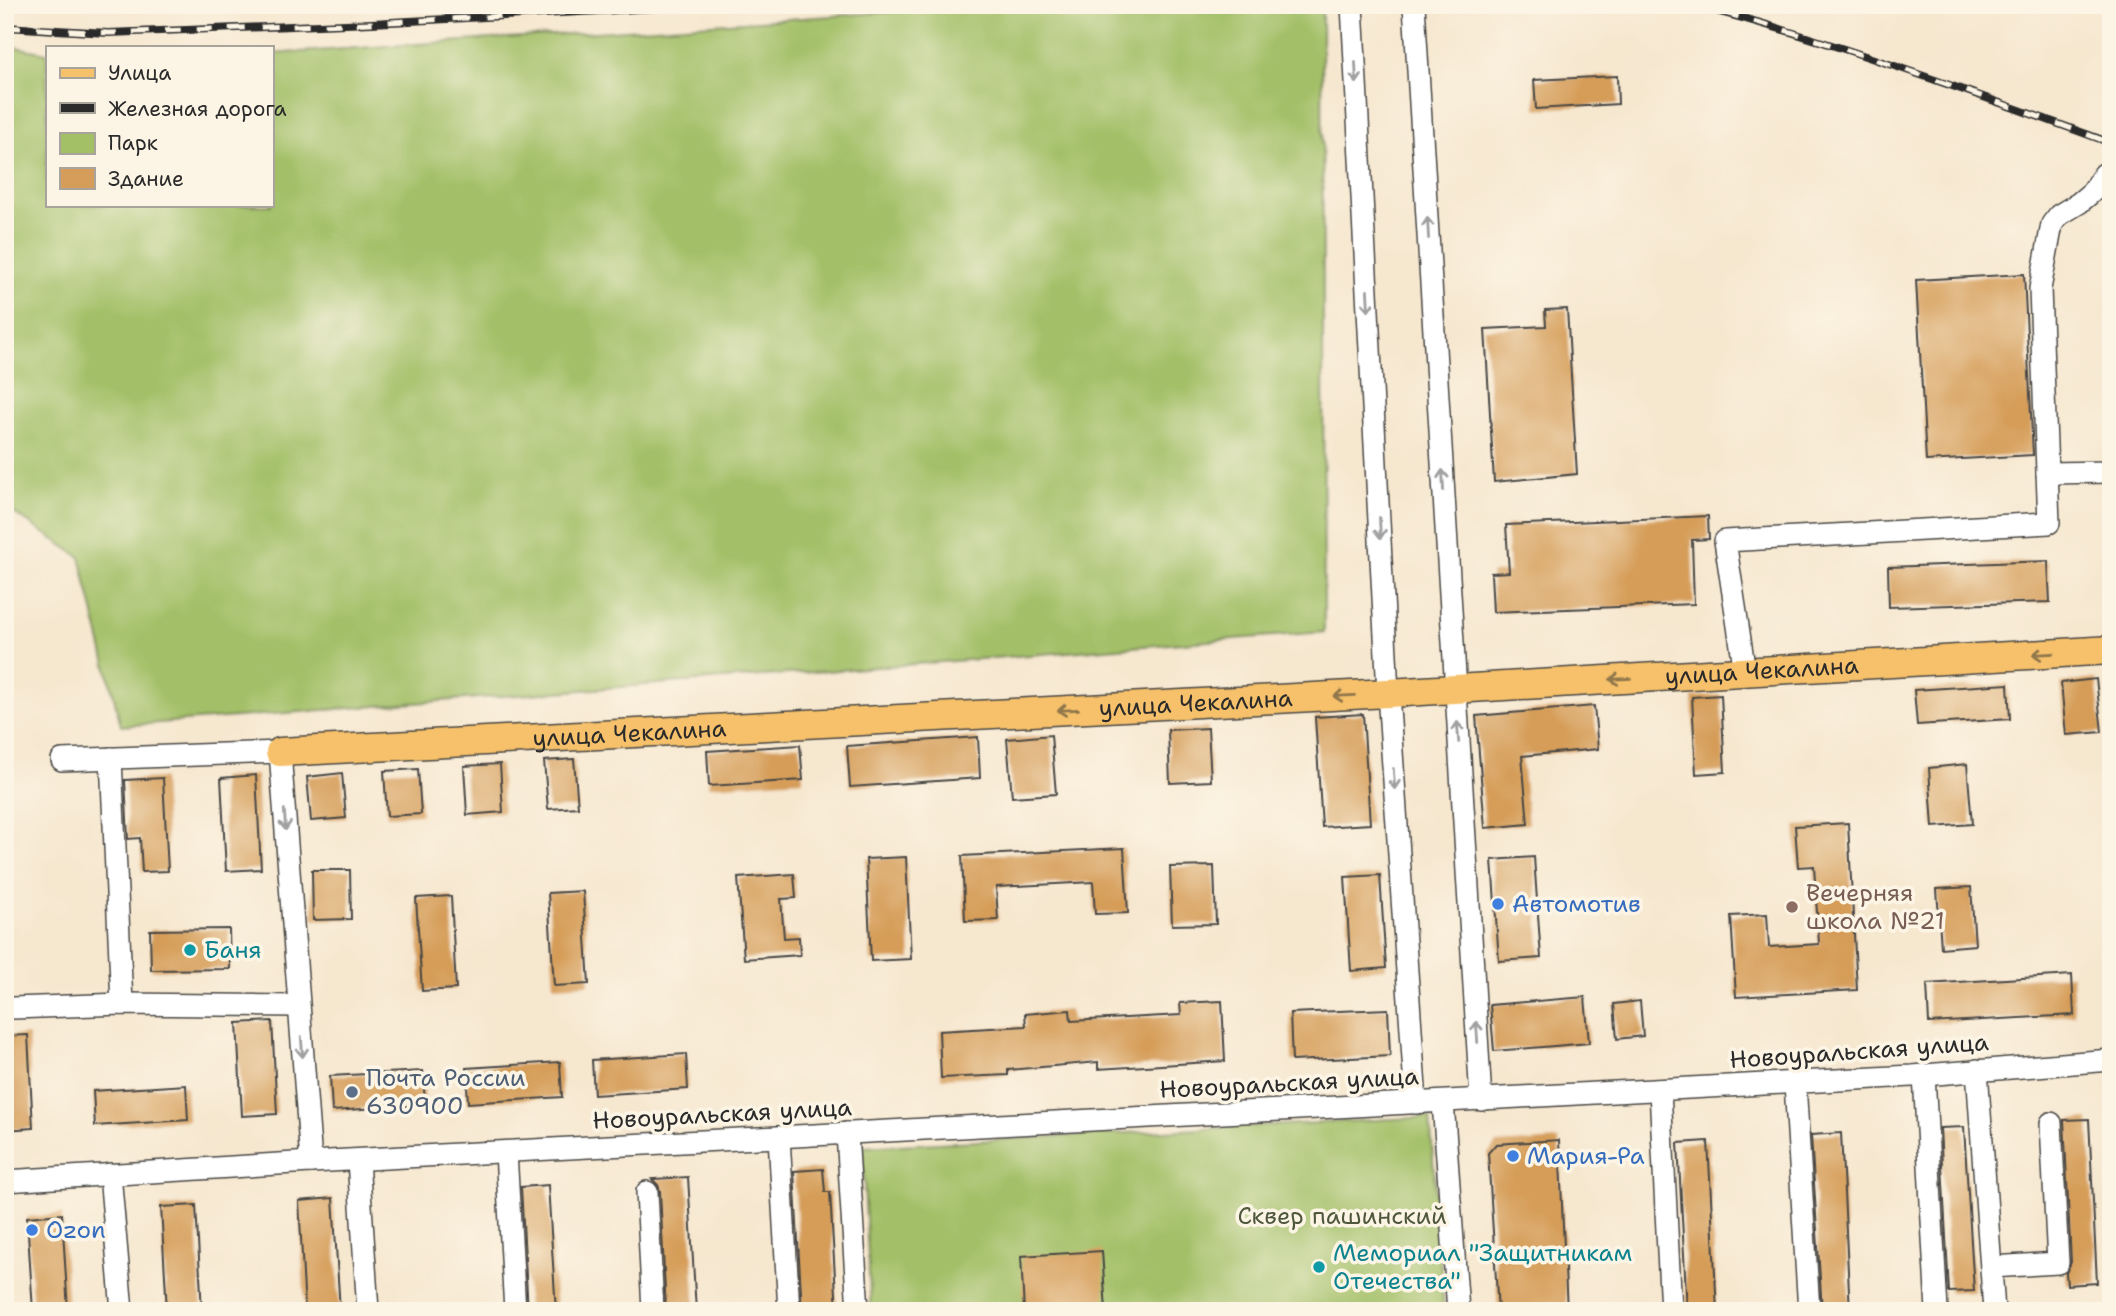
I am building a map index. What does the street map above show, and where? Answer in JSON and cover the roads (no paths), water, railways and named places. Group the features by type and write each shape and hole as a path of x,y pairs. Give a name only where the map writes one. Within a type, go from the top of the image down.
{"main road":[{"name":"улица Чекалина","path":"280,752 1388,693 2111,650"}],"street":[{"path":"1352,5 1388,693 1416,1103"},
{"path":"1414,5 1481,1100"},
{"path":"1745,672 1725,541 2049,523 2040,289 2052,224 2059,215 2092,192 2104,174"},
{"path":"2047,473 2111,472"},
{"path":"62,760 280,752 311,1162"},
{"path":"111,758 122,1004"},
{"path":"13,1008 122,1004 299,1006"},
{"name":"Новоуральская улица","path":"5,1181 311,1162 1795,1083 2111,1059"},
{"path":"1977,1070 1994,1311"},
{"path":"1924,1075 1937,1311"},
{"path":"1795,1083 1809,1311"},
{"path":"1660,1090 1671,1311"},
{"name":"Новоуральская улица","path":"1443,1102 1458,1311"},
{"path":"1991,1267 2058,1263 2051,1123"},
{"path":"847,1133 858,1311"},
{"path":"779,1137 789,1311"},
{"path":"506,1152 515,1311"},
{"path":"358,1160 368,1311"},
{"path":"110,1174 122,1311"},
{"path":"647,1192 653,1311"}],"railway":[{"path":"5,27 108,33 372,23 712,5"},
{"path":"1692,5 1833,46 2111,143"}],"place":[{"name":"Автомотив","path":"1498,904"},
{"name":"Вечерняя школа №21","path":"1792,907"},
{"name":"Баня","path":"190,950"},
{"name":"Почта России 630900","path":"352,1092"},
{"name":"Мария-Ра","path":"1513,1156"},
{"name":"Ozon","path":"32,1230"},
{"name":"Мемориал \"Защитникам Отечества\"","path":"1319,1267"}],"park label":[{"name":"Сквер пашинский","path":"1342,1216"}]}
